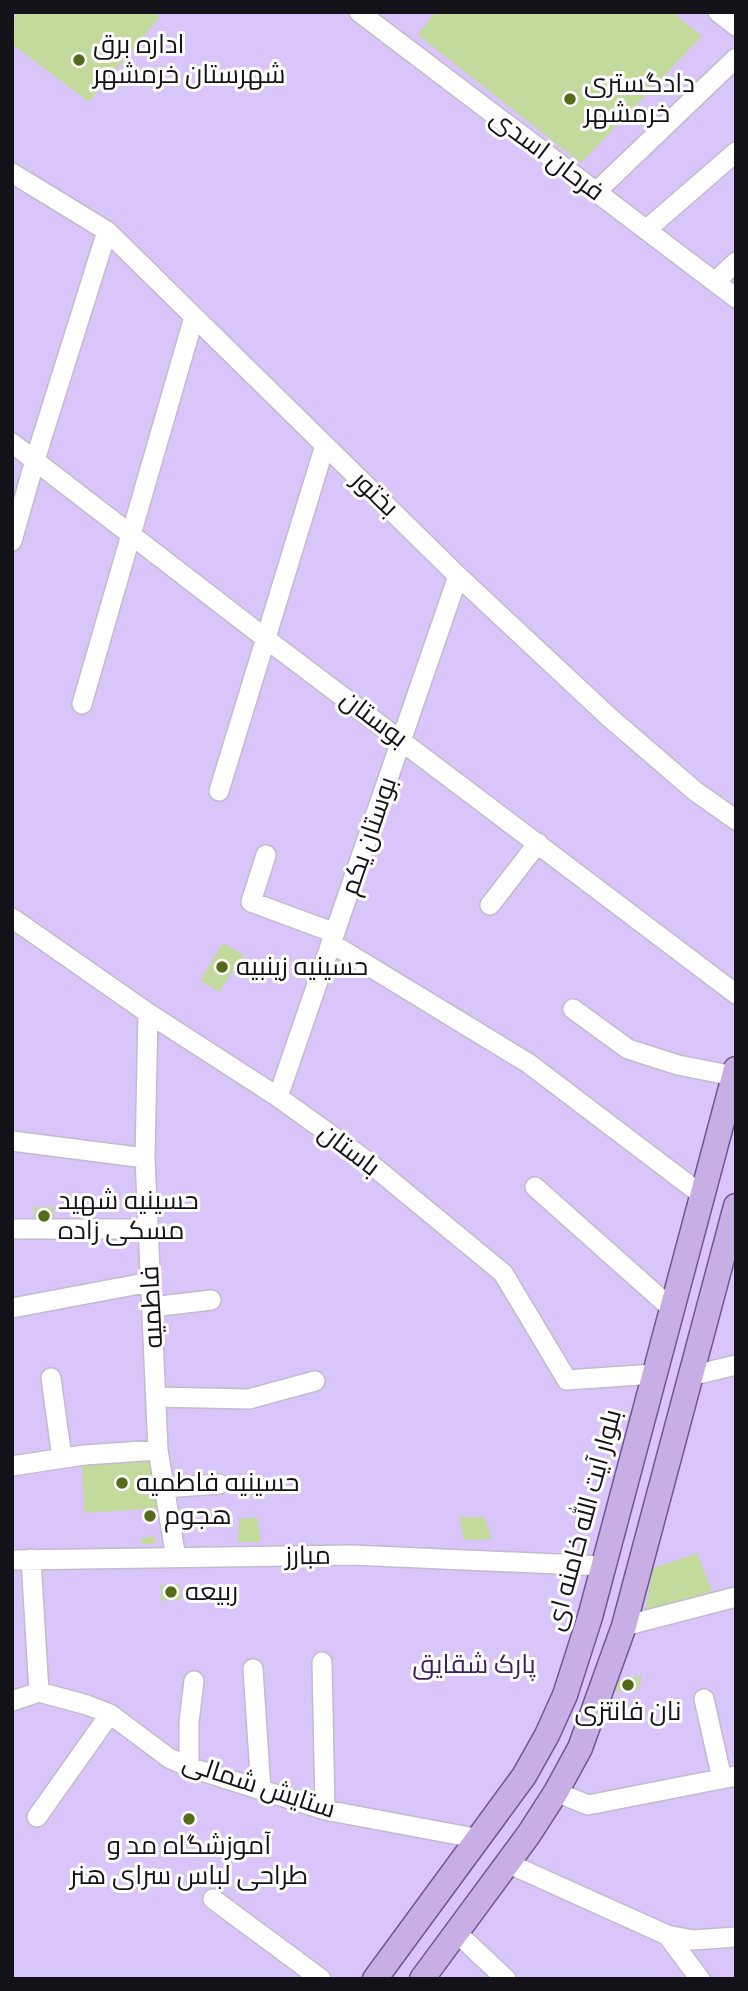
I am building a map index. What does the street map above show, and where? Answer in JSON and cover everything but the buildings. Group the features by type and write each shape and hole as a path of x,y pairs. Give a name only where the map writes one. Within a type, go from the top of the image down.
{"main road":[{"name":"بلوار آیت الله خامنه ای","path":"375,1979 524,1776 565,1695 590,1617 735,1072"},
{"path":"422,1979 556,1792 580,1748 624,1626 736,1206"}],"street":[{"name":"فرحان اسدی","path":"359,12 736,298"},
{"path":"718,12 736,26"},
{"path":"596,192 736,58"},
{"path":"646,230 736,152"},
{"name":"بختور","path":"12,173 107,231 458,576 609,718 695,791 736,820"},
{"path":"12,541 107,231"},
{"path":"715,282 736,262"},
{"path":"82,704 194,317"},
{"name":"بوستان","path":"12,443 736,994"},
{"path":"219,791 325,445"},
{"name":"بوستان یکم","path":"278,1097 458,576"},
{"path":"489,905 538,844"},
{"path":"266,855 251,902 333,938 528,1063 702,1195"},
{"name":"باستان","path":"12,918 148,1013 278,1097 367,1161 503,1273 567,1380 654,1374"},
{"path":"573,1009 628,1049 678,1065 735,1072"},
{"name":"فاطمیه","path":"148,1013 145,1158 158,1450 176,1558"},
{"path":"12,1141 145,1158"},
{"path":"535,1187 671,1308"},
{"path":"12,1229 148,1229"},
{"path":"12,1308 150,1282"},
{"path":"152,1307 211,1300"},
{"path":"690,1376 736,1365"},
{"path":"51,1378 62,1458"},
{"path":"156,1397 249,1399 315,1381"},
{"path":"12,1466 62,1458 158,1450"},
{"path":"164,1488 219,1484"},
{"name":"مبارز","path":"22,1560 352,1555 603,1566"},
{"path":"12,1700 39,1692 22,1560"},
{"path":"624,1626 736,1597"},
{"path":"322,1662 325,1810"},
{"path":"253,1669 261,1790"},
{"path":"189,1767 189,1722 194,1681"},
{"name":"ستایش شمالی","path":"39,1692 110,1714 169,1758 189,1767 325,1810 480,1839"},
{"path":"556,1792 588,1805 729,1778 704,1699"},
{"path":"37,1817 110,1714"},
{"path":"507,1863 667,1935 693,1940 736,1937"},
{"path":"213,1899 321,1979"},
{"path":"456,1932 506,1979"},
{"path":"667,1935 700,1979"}],"green space":[{"name":"پارک شقایق","path":"12,12 736,12 736,1979 12,1979"}],"place":[{"name":"اداره برق شهرستان خرمشهر","path":"79,60"},
{"name":"دادگستری خرمشهر","path":"570,99"},
{"name":"حسینیه زینبیه","path":"222,967"},
{"name":"حسینیه شهید مسکی زاده","path":"44,1216"},
{"name":"حسینیه فاطمیه","path":"122,1483"},
{"name":"هجوم","path":"150,1516"},
{"name":"ربیعه","path":"171,1592"},
{"name":"نان فانتزی","path":"628,1685"},
{"name":"آموزشگاه مد و طراحی لباس سرای هنر","path":"189,1819"}]}
